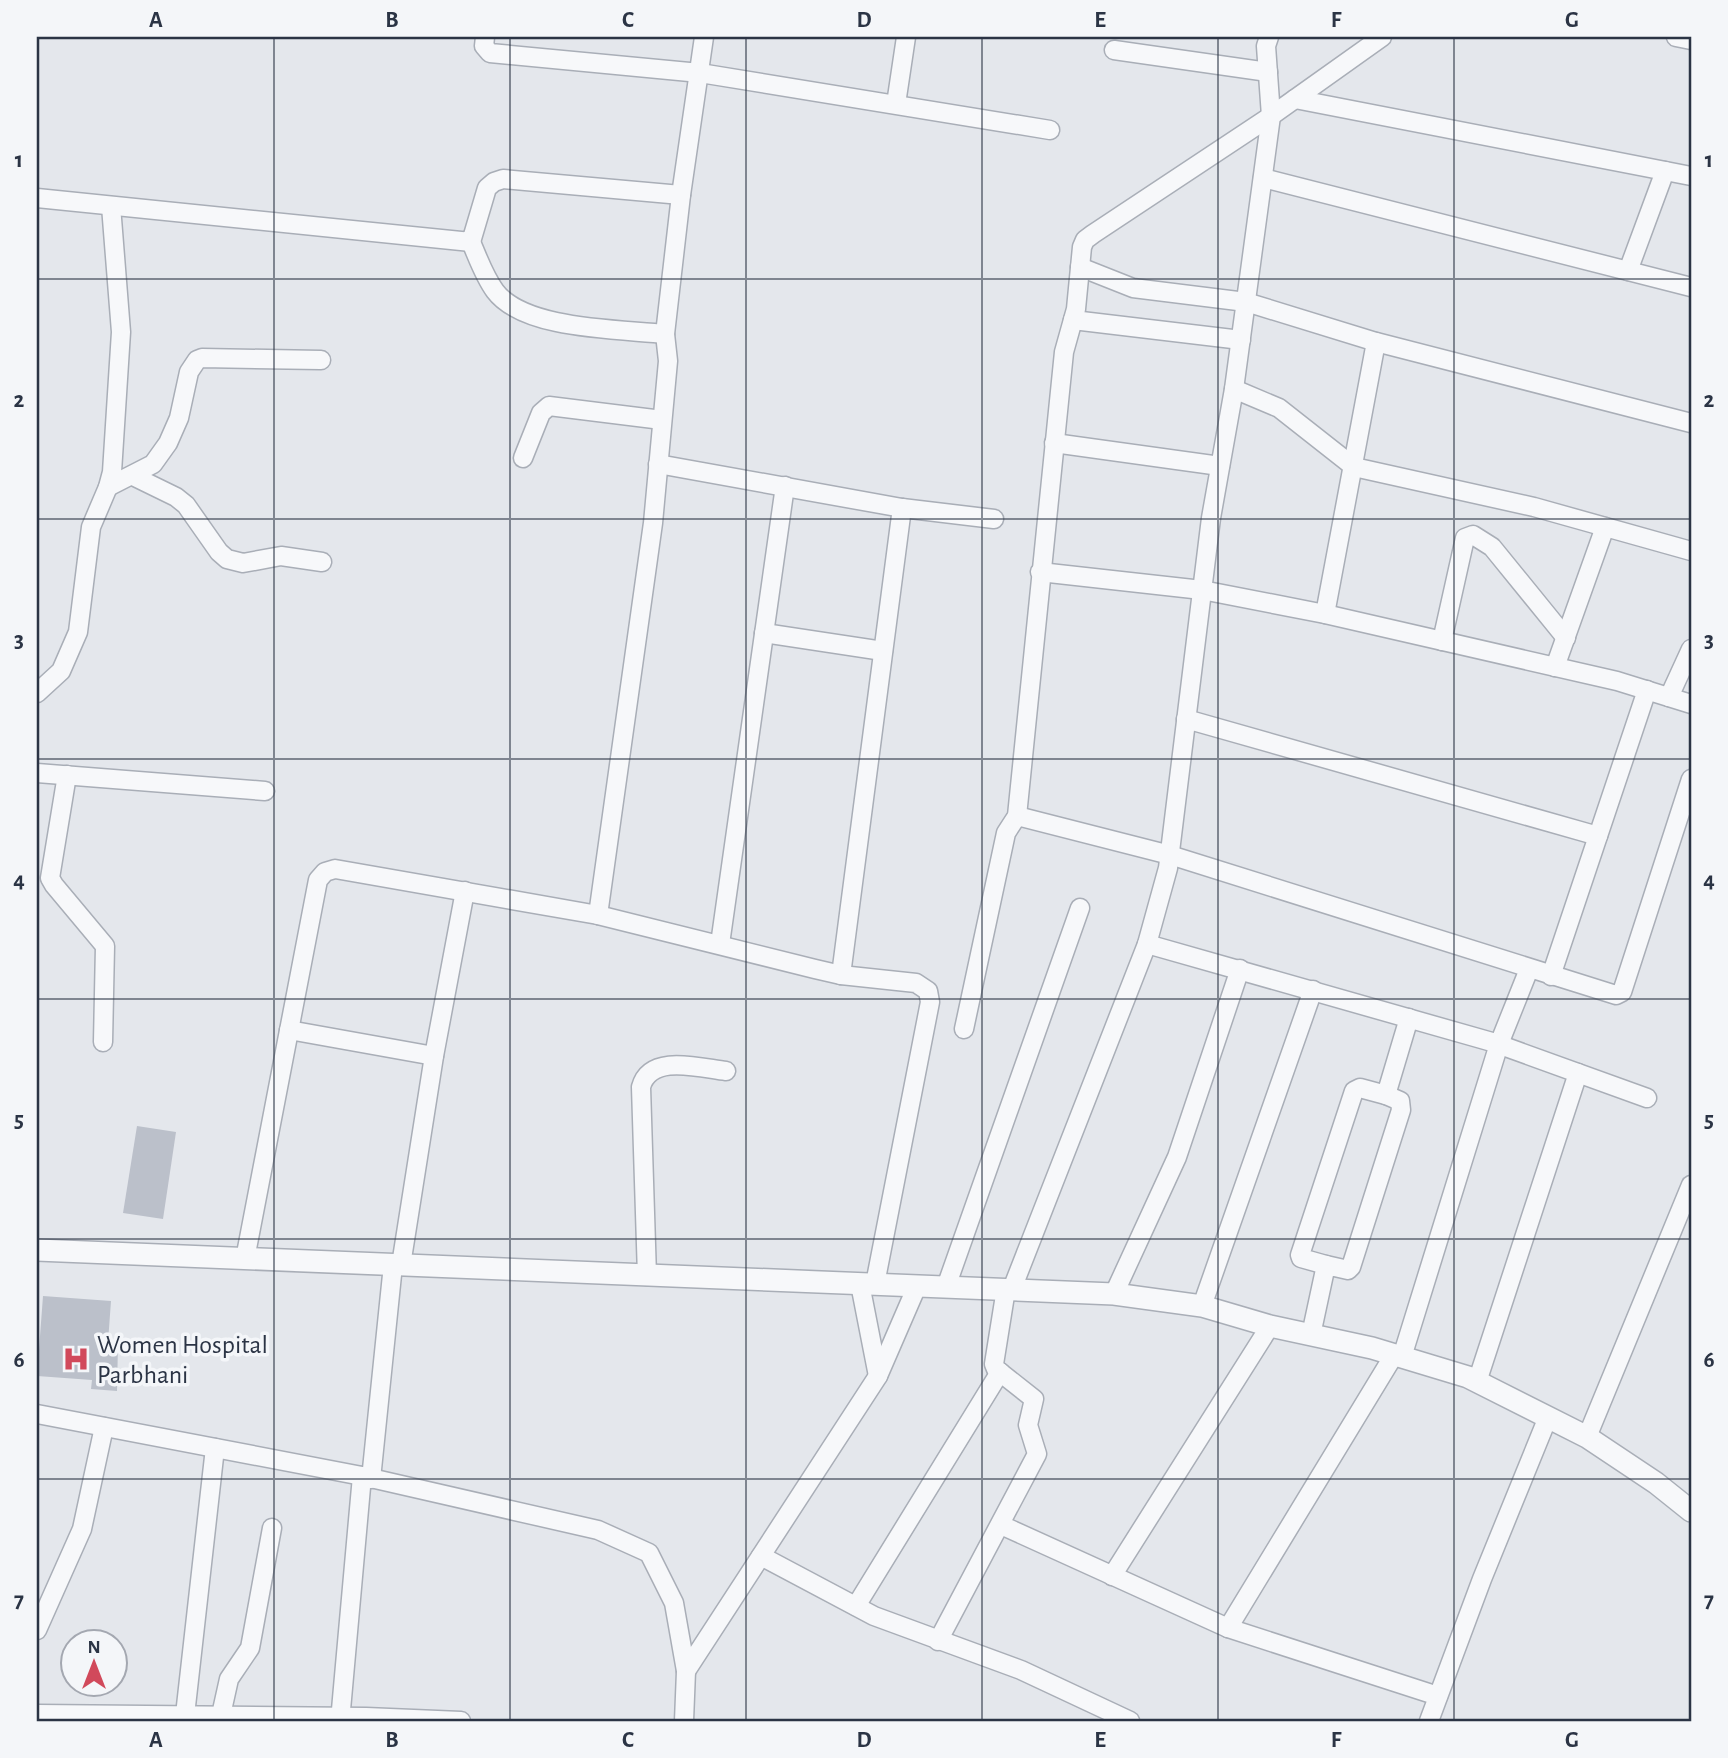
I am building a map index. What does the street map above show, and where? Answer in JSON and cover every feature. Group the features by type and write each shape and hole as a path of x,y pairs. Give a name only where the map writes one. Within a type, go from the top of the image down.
{"street":[{"path":"485,37 484,46 490,53 700,73 1049,130"},
{"path":"598,915 651,537 668,361 665,334 681,195 704,37"},
{"path":"896,104 906,37"},
{"path":"938,1641 1001,1525 1037,1451 1028,1425 1034,1399 996,1369 994,1359 1009,1289 1147,944 1170,855 1202,590 1234,389 1271,116 1266,46 1269,37"},
{"path":"964,1029 1006,833 1017,816 1064,352 1073,320 1082,247 1085,240 1271,116 1365,44 1382,37"},
{"path":"1676,37 1691,40"},
{"path":"1114,50 1268,72"},
{"path":"1295,99 1691,176"},
{"path":"1628,271 1665,171"},
{"path":"1263,178 1691,287"},
{"path":"665,334 562,324 522,312 496,292 471,242 487,188 503,179 681,195"},
{"path":"37,198 471,242"},
{"path":"39,687 61,670 78,632 91,527 108,487 113,458 121,332 111,205"},
{"path":"1080,267 1133,288 1246,302 1376,342 1691,422"},
{"path":"1073,320 1241,340"},
{"path":"1325,614 1376,342"},
{"path":"108,487 153,464 179,418 189,372 197,360 321,359"},
{"path":"1234,389 1279,408 1353,467 1534,507 1691,551"},
{"path":"523,458 541,413 548,406 662,420"},
{"path":"1054,443 1220,466"},
{"path":"658,464 902,508 994,519"},
{"path":"133,475 186,505 219,552 227,559 243,563 281,556 322,562"},
{"path":"720,944 785,486"},
{"path":"841,975 902,508"},
{"path":"1555,667 1605,527"},
{"path":"1442,641 1465,538 1473,535 1492,547 1566,638"},
{"path":"1040,572 1202,590 1325,614 1555,667 1691,704"},
{"path":"764,634 883,651"},
{"path":"1669,697 1691,649"},
{"path":"1551,976 1647,690"},
{"path":"1186,719 1598,836"},
{"path":"37,773 265,791"},
{"path":"67,775 50,878 105,946 103,1042"},
{"path":"1017,816 1170,855 1616,996 1622,992 1691,779"},
{"path":"244,1259 318,880 325,872 347,870 598,915 841,975 916,983 928,991 930,997 867,1284 878,1376"},
{"path":"340,1719 366,1478 397,1265 465,891"},
{"path":"946,1287 1080,908"},
{"path":"1147,944 1499,1044 1647,1098"},
{"path":"1114,1294 1177,1157 1240,969"},
{"path":"1228,1628 1398,1356 1499,1044 1529,969"},
{"path":"1202,1306 1312,990"},
{"path":"1385,1094 1409,1018"},
{"path":"289,1030 434,1056"},
{"path":"647,1276 640,1087 643,1078 656,1067 726,1071"},
{"path":"1477,1382 1578,1073"},
{"path":"1360,1087 1385,1094 1400,1101 1402,1106 1351,1267 1348,1270 1326,1265 1301,1258 1300,1255 1354,1091 1360,1087"},
{"path":"1587,1437 1691,1185"},
{"path":"37,1250 1114,1294 1202,1306 1270,1326 1398,1356 1468,1377 1587,1437 1656,1483 1691,1511"},
{"path":"1311,1335 1326,1265"},
{"path":"686,1671 878,1376 916,1286"},
{"path":"1112,1576 1270,1326"},
{"path":"856,1606 1000,1372"},
{"path":"37,1414 366,1478 598,1530 649,1553 674,1603 686,1671 684,1721"},
{"path":"1429,1721 1482,1579 1548,1417"},
{"path":"37,1630 82,1529 104,1427"},
{"path":"186,1715 215,1448"},
{"path":"1001,1525 1228,1628 1438,1696"},
{"path":"222,1715 229,1679 250,1648 272,1528"},
{"path":"761,1556 909,1631 1021,1670 1130,1721"},
{"path":"37,1714 461,1721"}],"building":[{"path":"137,1126 176,1132 163,1219 123,1213"},
{"path":"43,1296 111,1301 108,1342 118,1343 117,1391 91,1389 92,1380 37,1376"}],"place":[{"name":"Women Hospital Parbhani","path":"76,1359"}]}
